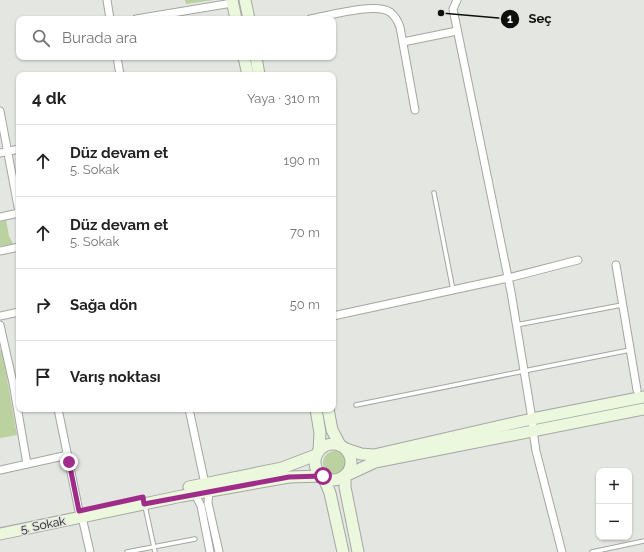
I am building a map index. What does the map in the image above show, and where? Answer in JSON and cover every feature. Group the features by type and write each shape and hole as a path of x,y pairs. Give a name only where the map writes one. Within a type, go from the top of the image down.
{"street":[{"path":"107,0 110,16"},
{"path":"245,0 248,16"},
{"path":"457,0 453,9 508,278 532,419 532,431 562,552"},
{"path":"153,16 232,2 235,16"},
{"path":"325,16 365,8 381,9 389,12 398,20 415,110"},
{"path":"403,42 457,31"},
{"path":"118,60 120,72"},
{"path":"245,60 247,72"},
{"path":"256,60 258,72"},
{"path":"0,111 16,196"},
{"path":"0,153 16,150"},
{"path":"0,217 16,214"},
{"path":"0,251 16,248"},
{"path":"336,315 508,278 578,260"},
{"path":"316,412 320,434 316,467 318,472 323,476 334,480 340,479 375,462 644,409 630,350 616,265"},
{"path":"0,316 16,313"},
{"path":"0,325 16,400"},
{"path":"318,453 329,444 343,447 361,454 374,455 641,395"},
{"path":"18,412 27,464"},
{"path":"59,412 90,552"},
{"path":"190,412 207,488 208,503 219,552"},
{"path":"329,412 332,430 351,459 349,471 345,476 345,487 358,552"},
{"name":"5. Sokak","path":"0,534 81,514 207,488 282,468 318,453"},
{"path":"0,470 68,455"},
{"path":"323,476 330,493 343,552"},
{"name":"5. Sokak","path":"144,501 195,494 207,488 289,477 323,476"},
{"path":"195,494 201,506 210,552"},
{"name":"5. Sokak","path":"0,527 81,514"}],"lane":[{"path":"434,194 453,290"},
{"path":"516,325 622,305"},
{"path":"356,405 524,370 630,350"},
{"path":"144,501 155,552"},
{"path":"127,552 195,539"},
{"path":"592,552 644,540"}],"green space":[{"path":"185,0 214,0 186,4"},
{"path":"6,220 9,236 13,244 0,246 0,222"},
{"path":"0,350 2,350 17,435 0,438"},
{"path":"335,451 340,452 346,458 346,468 340,474 335,475 330,474 324,468 323,463 324,458 330,452"}],"place":[{"name":"Seç","path":"441,13"}],"route":[{"path":"69,462 79,511 143,497 144,504 289,477 323,476"}]}
